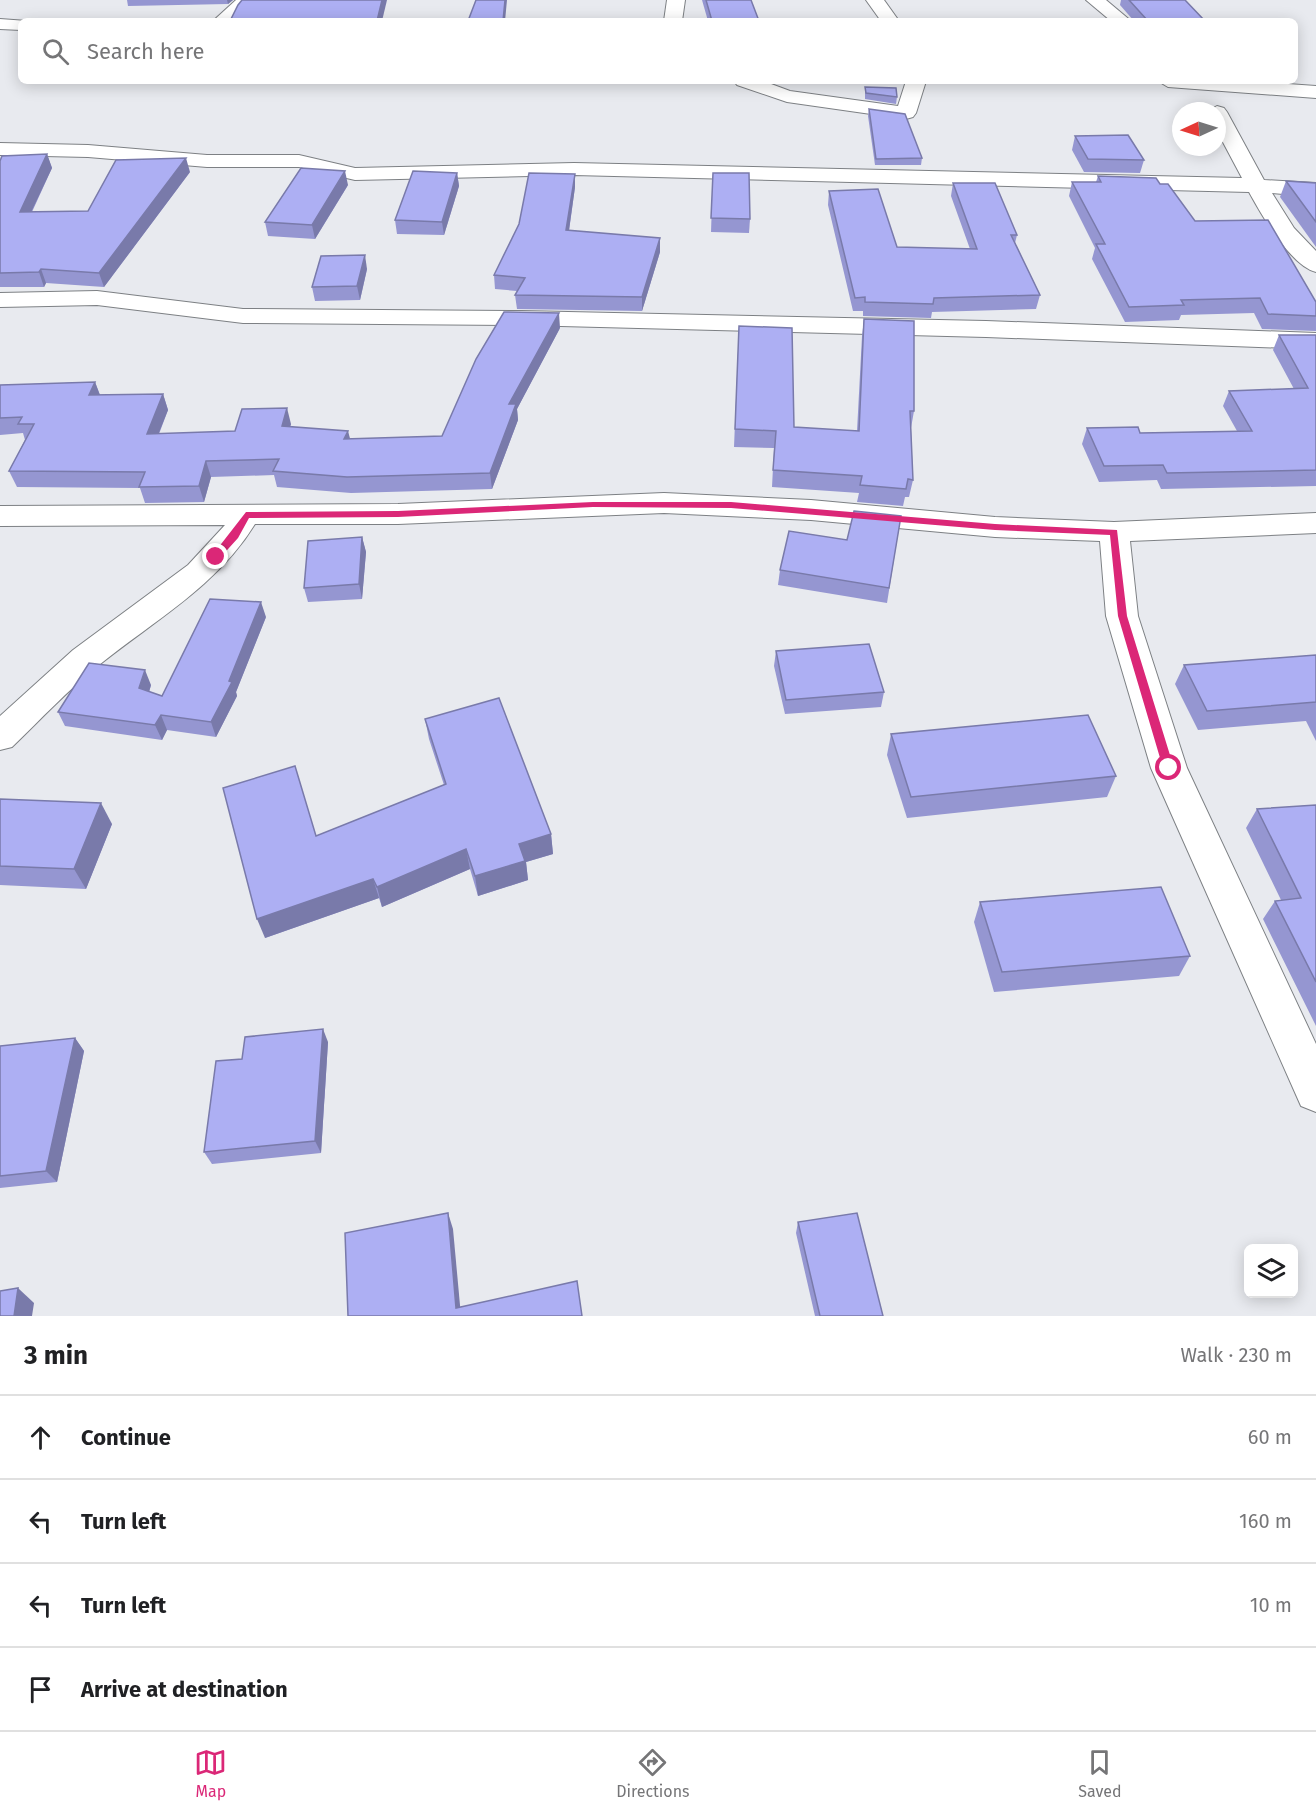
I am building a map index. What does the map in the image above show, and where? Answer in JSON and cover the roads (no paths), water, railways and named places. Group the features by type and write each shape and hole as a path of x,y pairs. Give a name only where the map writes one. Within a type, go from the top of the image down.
{"street":[{"path":"225,18 246,0"},
{"path":"673,18 676,0"},
{"path":"875,0 888,18"},
{"path":"1095,0 1118,18"},
{"path":"0,24 18,25"},
{"path":"753,84 787,96 906,113 915,84"},
{"path":"1201,84 1211,102"},
{"path":"1213,84 1316,92"},
{"path":"1226,128 1286,233 1316,265"},
{"path":"0,149 88,151 207,161 299,161 355,174 574,169 1236,184 1259,188 1316,190"},
{"path":"0,300 97,298 243,316 522,318 962,328 1316,341"},
{"path":"0,516 398,514 663,503 788,509 995,527 1114,532 1316,523"},
{"path":"0,737 96,649 182,587 216,557 235,536 246,515"},
{"path":"1114,532 1122,616 1169,768 1316,1091"}]}
